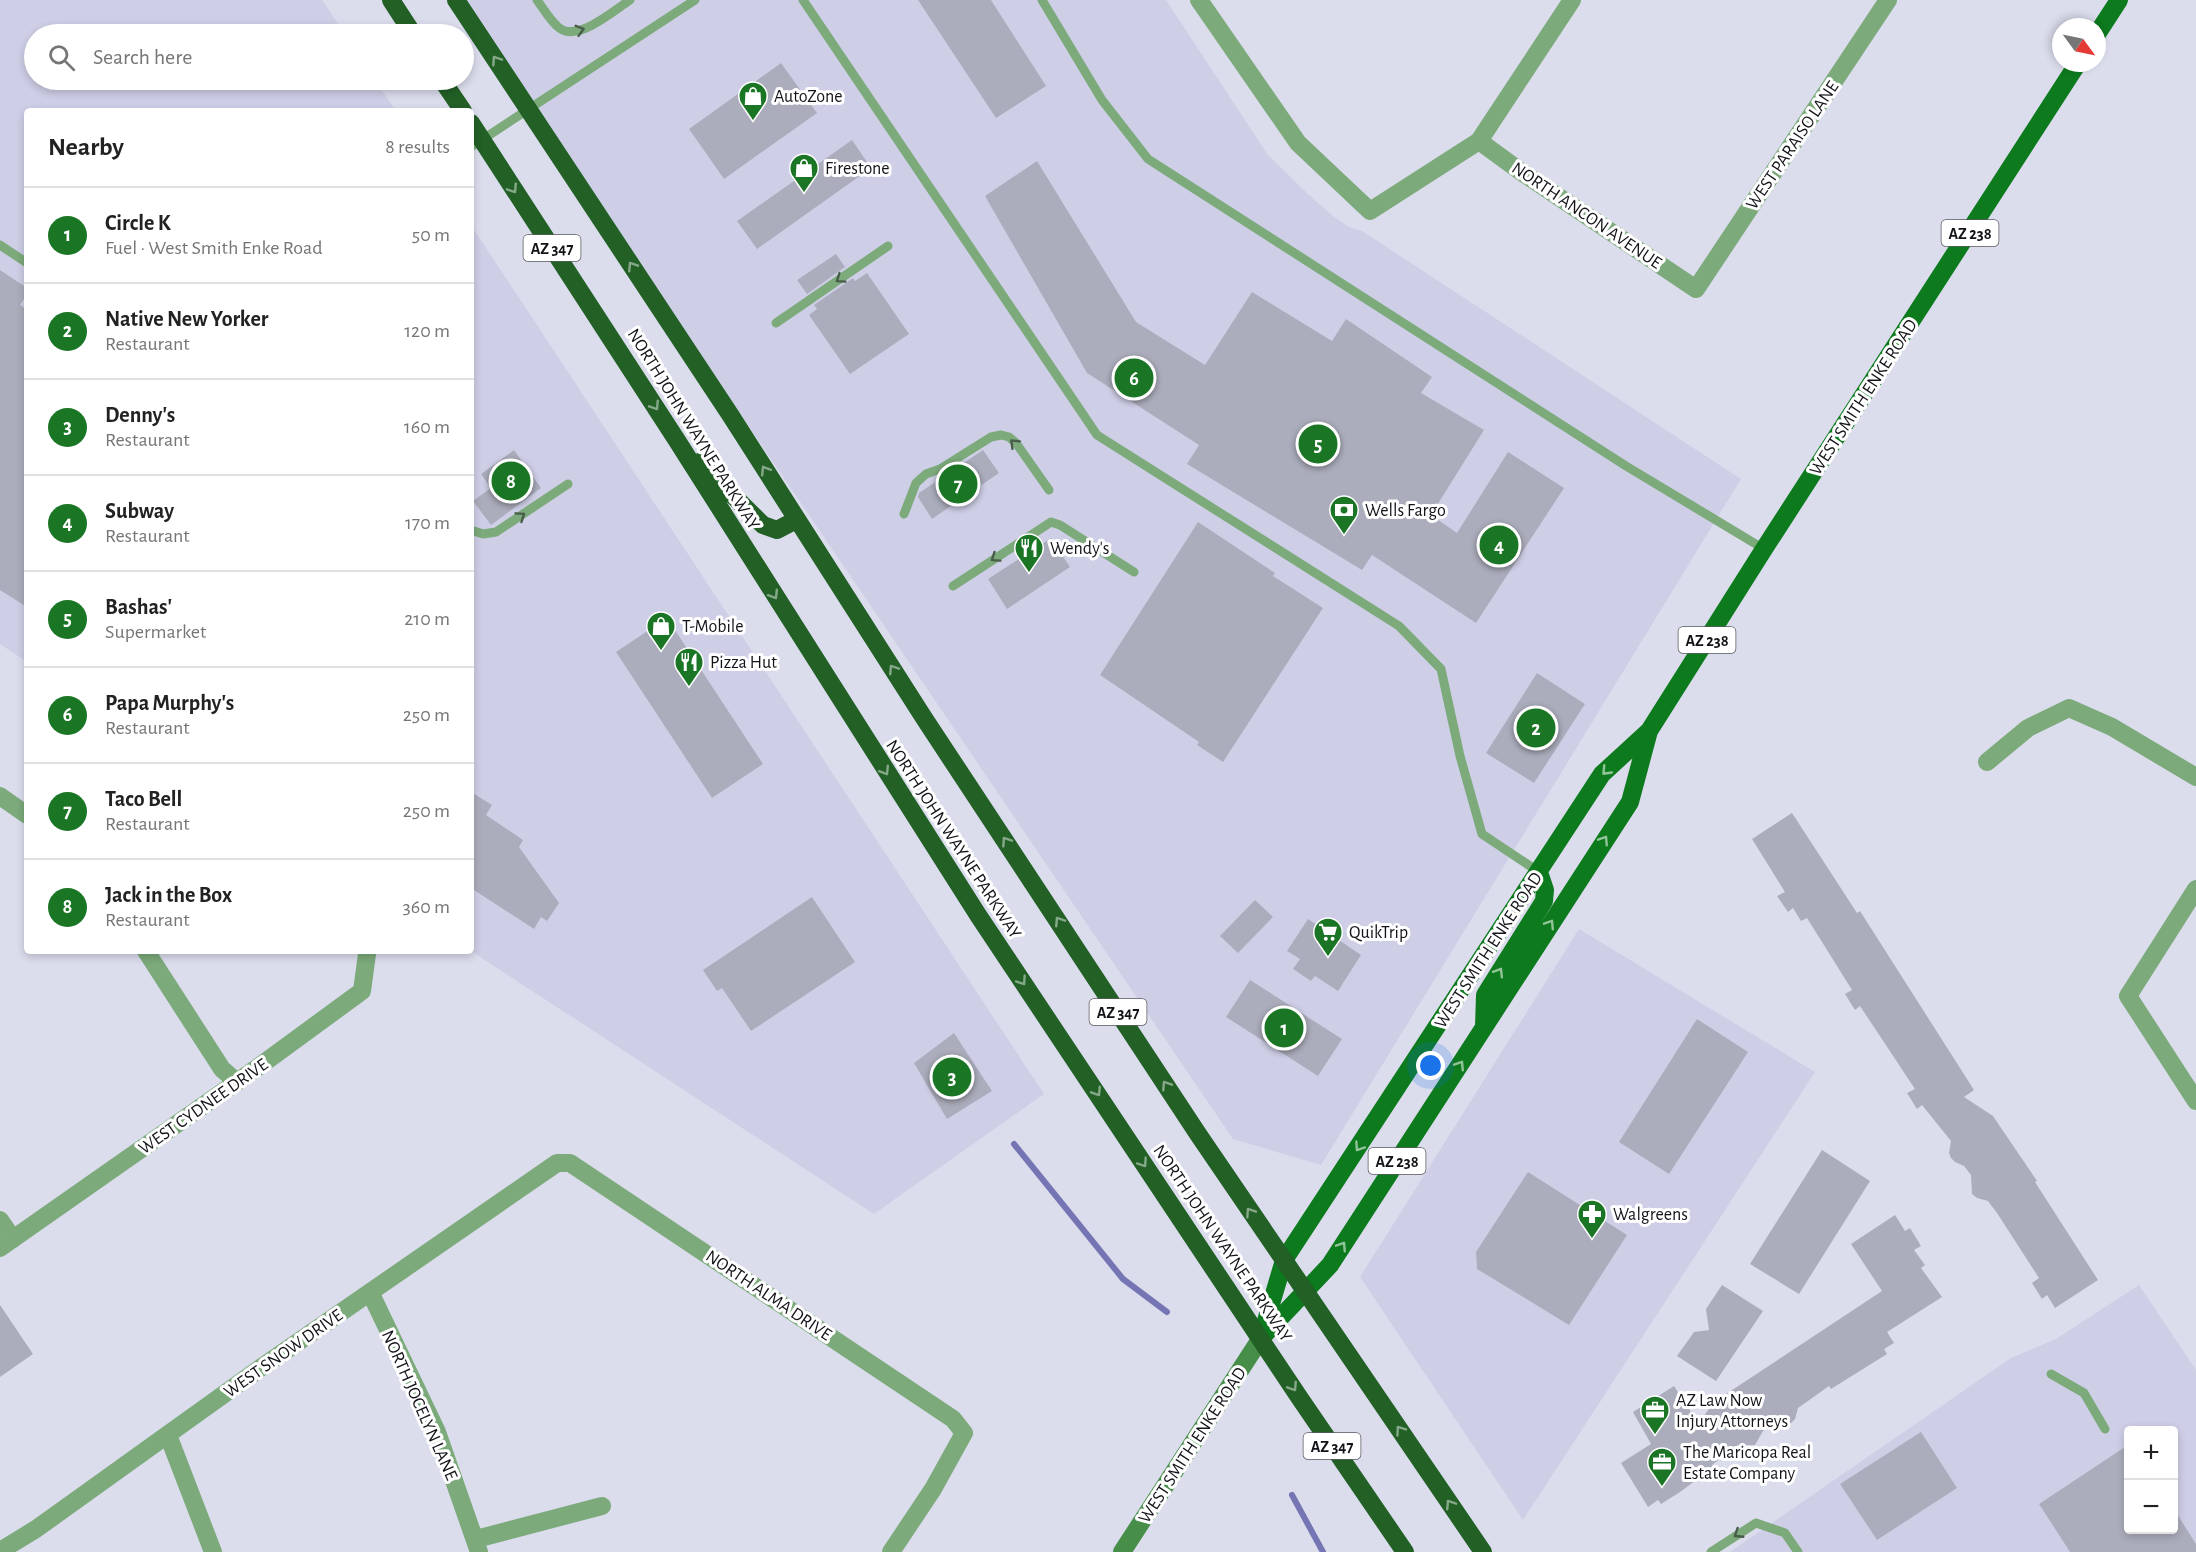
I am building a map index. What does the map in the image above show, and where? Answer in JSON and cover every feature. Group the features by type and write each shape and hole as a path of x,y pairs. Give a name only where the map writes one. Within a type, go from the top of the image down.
{"highway":[{"path":"391,0 407,24"},
{"name":"AZ 347","path":"456,0 472,24"},
{"name":"AZ 347","path":"474,27 731,416 796,520 1198,1134 1483,1552"},
{"path":"449,90 461,108"},
{"name":"NORTH JOHN WAYNE PARKWAY","path":"476,143 676,439 978,915 1405,1552"},
{"path":"676,439 763,525 777,530 796,520"}],"main road":[{"path":"2106,20 2119,0"},
{"name":"WEST SMITH ENKE ROAD","path":"1261,1338 1284,1260 1602,774 1649,731 2072,72"},
{"name":"WEST SMITH ENKE ROAD","path":"1261,1338 1330,1265 1630,802 1649,731"},
{"path":"1484,1027 1485,995 1544,901 1545,890 1539,872"}],"street":[{"path":"1203,1 1298,143 1370,211 1479,141 1572,0"},
{"name":"WEST PARAISO LANE","path":"1696,289 1888,0"},
{"name":"NORTH ANCON AVENUE","path":"1479,141 1696,289"},
{"path":"1987,762 2028,728 2069,708 2112,727 2196,777"},
{"path":"0,796 24,812"},
{"path":"2196,889 2128,996 2196,1101"},
{"path":"148,954 222,1069 237,1082"},
{"name":"WEST CYDNEE DRIVE","path":"0,1220 6,1243 237,1082 362,991 368,954"},
{"name":"WEST SNOW DRIVE","path":"0,1551 36,1529 556,1163 570,1162"},
{"name":"NORTH ALMA DRIVE","path":"570,1162 953,1419 964,1433 933,1489 891,1552"},
{"name":"NORTH JOCELYN LANE","path":"370,1292 436,1431 478,1545"},
{"name":"WEST SMITH ENKE ROAD","path":"1122,1552 1261,1338"},
{"path":"168,1435 213,1552"},
{"path":"478,1545 602,1506"}],"lane":[{"path":"537,0 558,28 567,33 592,26 630,0"},
{"path":"476,143 695,0"},
{"path":"803,0 1097,435 1399,626 1441,669 1460,756 1482,834 1539,872"},
{"path":"1042,0 1102,100 1148,159 1626,466 1764,549"},
{"path":"0,245 24,261"},
{"path":"776,323 888,246"},
{"path":"904,514 916,483 926,474 940,469 991,437 1001,435 1010,437 1017,443 1049,490"},
{"path":"474,531 483,534 496,532 568,484"},
{"path":"953,586 1051,522 1060,525 1134,572"},
{"path":"2051,1374 2084,1393 2105,1430"},
{"path":"1711,1552 1756,1523 1785,1533 1798,1552"}],"shaded area":[{"path":"0,0 322,0 338,24 24,24 24,90 382,90 394,108 24,108 24,660 0,644"},
{"path":"459,0 1166,0 1268,155 1334,217 1349,227 1362,231 1741,479 1321,1165 1233,1139"},
{"path":"474,230 1044,1094 874,1214 474,953"},
{"path":"1579,929 1815,1072 1523,1520 1360,1277"},
{"path":"2139,1285 2196,1370 2196,1552 1730,1552 2011,1358 2056,1339"}],"building":[{"path":"918,0 991,0 1046,86 996,118"},
{"name":"AutoZone","path":"781,63 817,113 724,179 689,129"},
{"name":"Firestone","path":"852,140 871,168 757,249 737,221"},
{"path":"1037,161 1136,322 1205,365 1252,292 1332,341 1346,319 1432,377 1421,393 1484,430 1431,515 1457,533 1508,452 1564,488 1476,623 1372,555 1362,570 1187,464 1199,445 1087,373 985,196"},
{"path":"836,254 845,267 807,294 797,280"},
{"path":"0,270 24,286 24,299 20,305 24,308 24,605 0,590"},
{"path":"867,273 909,334 850,374 809,315 817,309 814,305 853,278 855,281"},
{"path":"514,450 541,488 491,525 474,502 491,488 481,474"},
{"path":"983,450 999,473 932,519 918,497 919,493"},
{"path":"1198,522 1275,573 1273,576 1323,608 1223,762 1197,745 1199,742 1100,675"},
{"name":"Wendy's","path":"1051,538 1070,567 1007,609 988,579"},
{"path":"667,618 763,764 712,798 616,652"},
{"path":"1537,673 1585,704 1534,783 1486,753"},
{"path":"474,794 492,805 486,815 523,840 519,847 559,903 547,921 541,917 534,929 474,890"},
{"path":"1792,813 1857,913 1860,911 1974,1090 1964,1097 1993,1116 2037,1181 2035,1182 2098,1280 2055,1308 2047,1295 2042,1299 2032,1283 2039,1278 1997,1213 1988,1201 1972,1194 1971,1175 1964,1166 1951,1158 1949,1153 1951,1141 1922,1105 1917,1109 1907,1093 1915,1089 1860,1006 1855,1010 1845,994 1852,990 1807,918 1801,921 1793,908 1788,912 1777,896 1785,892 1752,839"},
{"path":"812,897 855,962 751,1031 722,988 717,991 703,970"},
{"path":"1255,900 1273,917 1238,953 1220,936"},
{"name":"QuikTrip","path":"1308,919 1361,955 1338,991 1315,976 1311,981 1293,969 1300,959 1287,951"},
{"path":"1250,980 1342,1039 1318,1076 1226,1017"},
{"path":"1697,1019 1748,1052 1669,1174 1619,1142"},
{"path":"954,1033 992,1091 947,1119 914,1063"},
{"path":"1822,1150 1870,1181 1799,1294 1750,1264"},
{"name":"Walgreens","path":"1528,1172 1627,1235 1569,1325 1477,1269 1476,1252"},
{"path":"1895,1215 1905,1231 1910,1228 1921,1246 1914,1250 1925,1265 1921,1268 1942,1297 1887,1332 1894,1343 1884,1349 1887,1354 1831,1389 1829,1386 1798,1408 1795,1419 1790,1424 1773,1424 1763,1431 1755,1445 1738,1445 1712,1465 1714,1467 1680,1492 1661,1504 1658,1500 1648,1507 1621,1463 1651,1444 1633,1412 1674,1386 1693,1415 1691,1417 1693,1416 1698,1424 1714,1402 1882,1291 1851,1244"},
{"path":"1722,1285 1763,1311 1716,1381 1677,1356 1694,1332 1709,1330 1706,1309"},
{"path":"0,1305 33,1354 0,1377"},
{"path":"1921,1432 1957,1488 1877,1540 1840,1484"},
{"path":"2124,1448 2124,1534 2178,1534 2178,1515 2196,1544 2196,1552 2070,1552 2039,1504"}],"waterway":[{"path":"1014,1144 1123,1279 1167,1312"},
{"path":"1292,1495 1323,1552"}],"place":[{"name":"AutoZone","path":"753,122"},
{"name":"Firestone","path":"804,194"},
{"name":"Papa Murphy's","path":"1134,378"},
{"name":"Bashas'","path":"1318,444"},
{"name":"Jack in the Box","path":"511,481"},
{"name":"Taco Bell","path":"958,484"},
{"name":"Wells Fargo","path":"1344,536"},
{"name":"Subway","path":"1499,545"},
{"name":"Wendy's","path":"1029,574"},
{"name":"T-Mobile","path":"661,652"},
{"name":"Pizza Hut","path":"689,688"},
{"name":"Native New Yorker","path":"1536,728"},
{"name":"QuikTrip","path":"1328,958"},
{"name":"Circle K","path":"1284,1028"},
{"name":"Denny's","path":"952,1077"},
{"name":"Walgreens","path":"1592,1240"},
{"name":"AZ Law Now Injury Attorneys","path":"1655,1436"},
{"name":"The Maricopa Real Estate Company","path":"1662,1488"}]}
